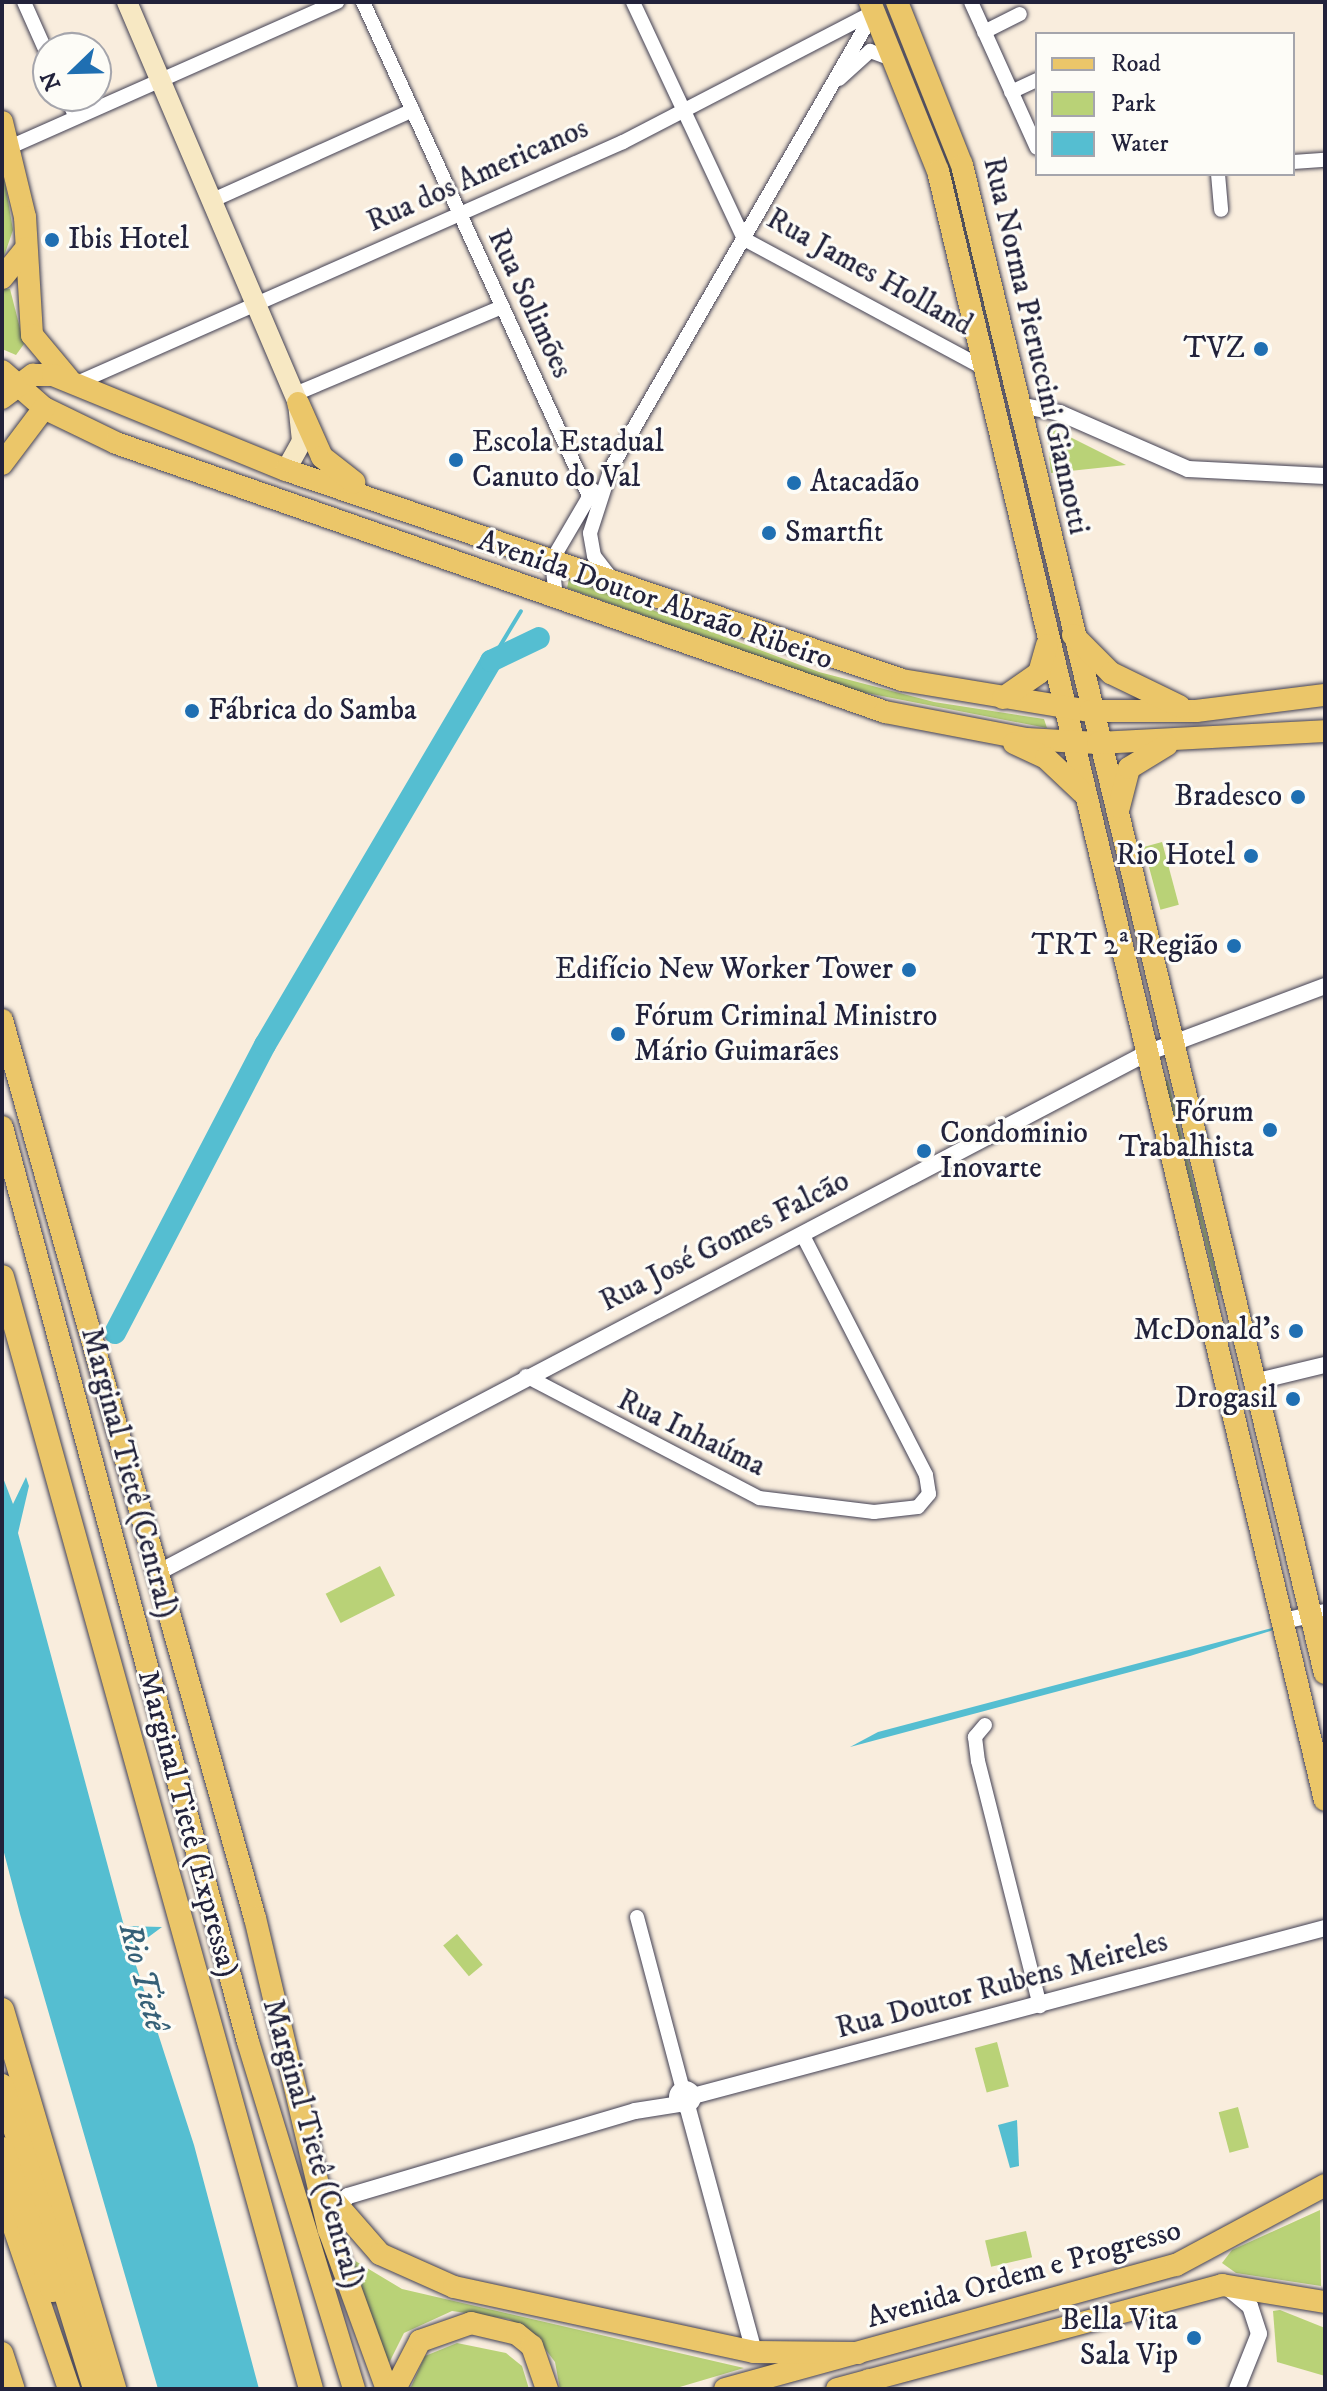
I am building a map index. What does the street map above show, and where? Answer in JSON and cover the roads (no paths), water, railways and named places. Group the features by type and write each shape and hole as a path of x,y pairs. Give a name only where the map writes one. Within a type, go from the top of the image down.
{"highway":[{"name":"Marginal Tietê (Expressa)","path":"2,1277 311,2389"},
{"path":"2,2010 114,2389"},
{"path":"2,2086 95,2389"},
{"path":"2,2149 45,2273 72,2308"}],"main road":[{"path":"127,2 296,399 331,467 386,501"},
{"name":"Rua Norma Pieruccini Giannotti","path":"896,2 952,129 1254,1382 1318,1613 1325,1673"},
{"name":"Rua Norma Pieruccini Giannotti","path":"872,7 900,68 938,171 1325,1800"},
{"path":"2,122 10,147 26,248 32,335 75,385"},
{"path":"2,278 26,248"},
{"name":"Avenida Doutor Abraão Ribeiro","path":"7,384 42,374 286,470 386,501 902,680 1090,711 1196,711 1325,695"},
{"name":"Avenida Doutor Abraão Ribeiro","path":"7,384 44,408 206,474 802,686 980,731 1072,742 1175,742 1325,731"},
{"path":"206,474 262,484 286,470 302,441 296,399"},
{"path":"2,464 44,408"},
{"path":"1072,633 1134,688 1196,711"},
{"path":"1003,698 1039,673 1048,640"},
{"path":"980,731 1037,752 1085,795"},
{"path":"1118,824 1129,768 1175,742"},
{"path":"2,1020 161,1571 255,1918 313,2170 387,2389"},
{"name":"Marginal Tietê (Central)","path":"2,1127 252,2057 354,2389"},
{"path":"313,2170 336,2208 380,2254 426,2277 754,2352 858,2353"},
{"name":"Avenida Ordem e Progresso","path":"725,2389 1176,2265 1325,2185"},
{"path":"2,2193 69,2389"},
{"path":"2,2237 57,2389"},
{"name":"Avenida Ordem e Progresso","path":"837,2389 864,2385 1222,2285 1325,2302"},
{"path":"395,2389 420,2341 471,2323 517,2334 532,2346 547,2389"},
{"path":"2,2353 14,2389"}],"street":[{"path":"24,2 37,32"},
{"path":"10,147 337,2"},
{"name":"Rua Solimões","path":"363,2 589,496"},
{"name":"Rua James Holland","path":"633,2 744,239 984,368"},
{"name":"Rua dos Americanos","path":"75,385 460,214 682,108 872,7 896,2"},
{"path":"971,2 1035,144"},
{"path":"556,598 552,560 589,496 611,468 836,82 872,7"},
{"path":"984,32 1020,14"},
{"path":"836,82 874,49 900,68"},
{"path":"1011,92 1035,81"},
{"path":"213,200 413,110"},
{"path":"74,112 76,117"},
{"path":"1295,162 1325,160"},
{"path":"1218,176 1221,210"},
{"path":"296,399 502,307"},
{"path":"1019,405 1060,413 1188,469 1325,476"},
{"path":"611,468 590,533 594,556 616,582"},
{"name":"Rua José Gomes Falcão","path":"161,1571 526,1376 1147,1053 1325,986"},
{"name":"Rua Inhaúma","path":"526,1376 759,1498 874,1512 918,1507 929,1494 926,1475 802,1234"},
{"path":"1254,1382 1325,1365"},
{"path":"1283,1621 1318,1613"},
{"path":"985,1725 975,1737 983,1788 1040,2006"},
{"path":"637,1917 754,2352"},
{"name":"Rua Doutor Rubens Meireles","path":"336,2208 348,2196 635,2111 1325,1928"},
{"path":"1222,2285 1250,2306 1259,2334 1237,2389"}],"water":[{"path":"2,1475 13,1504 26,1477 29,1486 18,1533 124,1926 162,1927 131,1950 194,2145 259,2389 158,2389 20,1914 2,1845"},
{"path":"1325,1614 1190,1656 850,1747 878,1732"},
{"path":"1017,2120 1019,2166 1010,2168 998,2125"}],"waterway":[{"path":"491,661 521,611"},
{"path":"115,1333 265,1045 491,661 539,638"}],"place":[{"name":"Ibis Hotel","path":"52,240"},
{"name":"TVZ","path":"1261,349"},
{"name":"Escola Estadual Canuto do Val","path":"456,460"},
{"name":"Atacadão","path":"794,483"},
{"name":"Smartfit","path":"769,533"},
{"name":"Fábrica do Samba","path":"192,711"},
{"name":"Bradesco","path":"1298,797"},
{"name":"Rio Hotel","path":"1251,856"},
{"name":"TRT 2ª Região","path":"1234,946"},
{"name":"Edifício New Worker Tower","path":"909,970"},
{"name":"Fórum Criminal Ministro Mário Guimarães","path":"618,1034"},
{"name":"Fórum Trabalhista","path":"1270,1130"},
{"name":"Condominio Inovarte","path":"924,1151"},
{"name":"McDonald's","path":"1296,1331"},
{"name":"Drogasil","path":"1293,1399"},
{"name":"Bella Vita Sala Vip","path":"1194,2338"}],"water label":[{"name":"Rio Tietê","path":"142,1977"}]}
